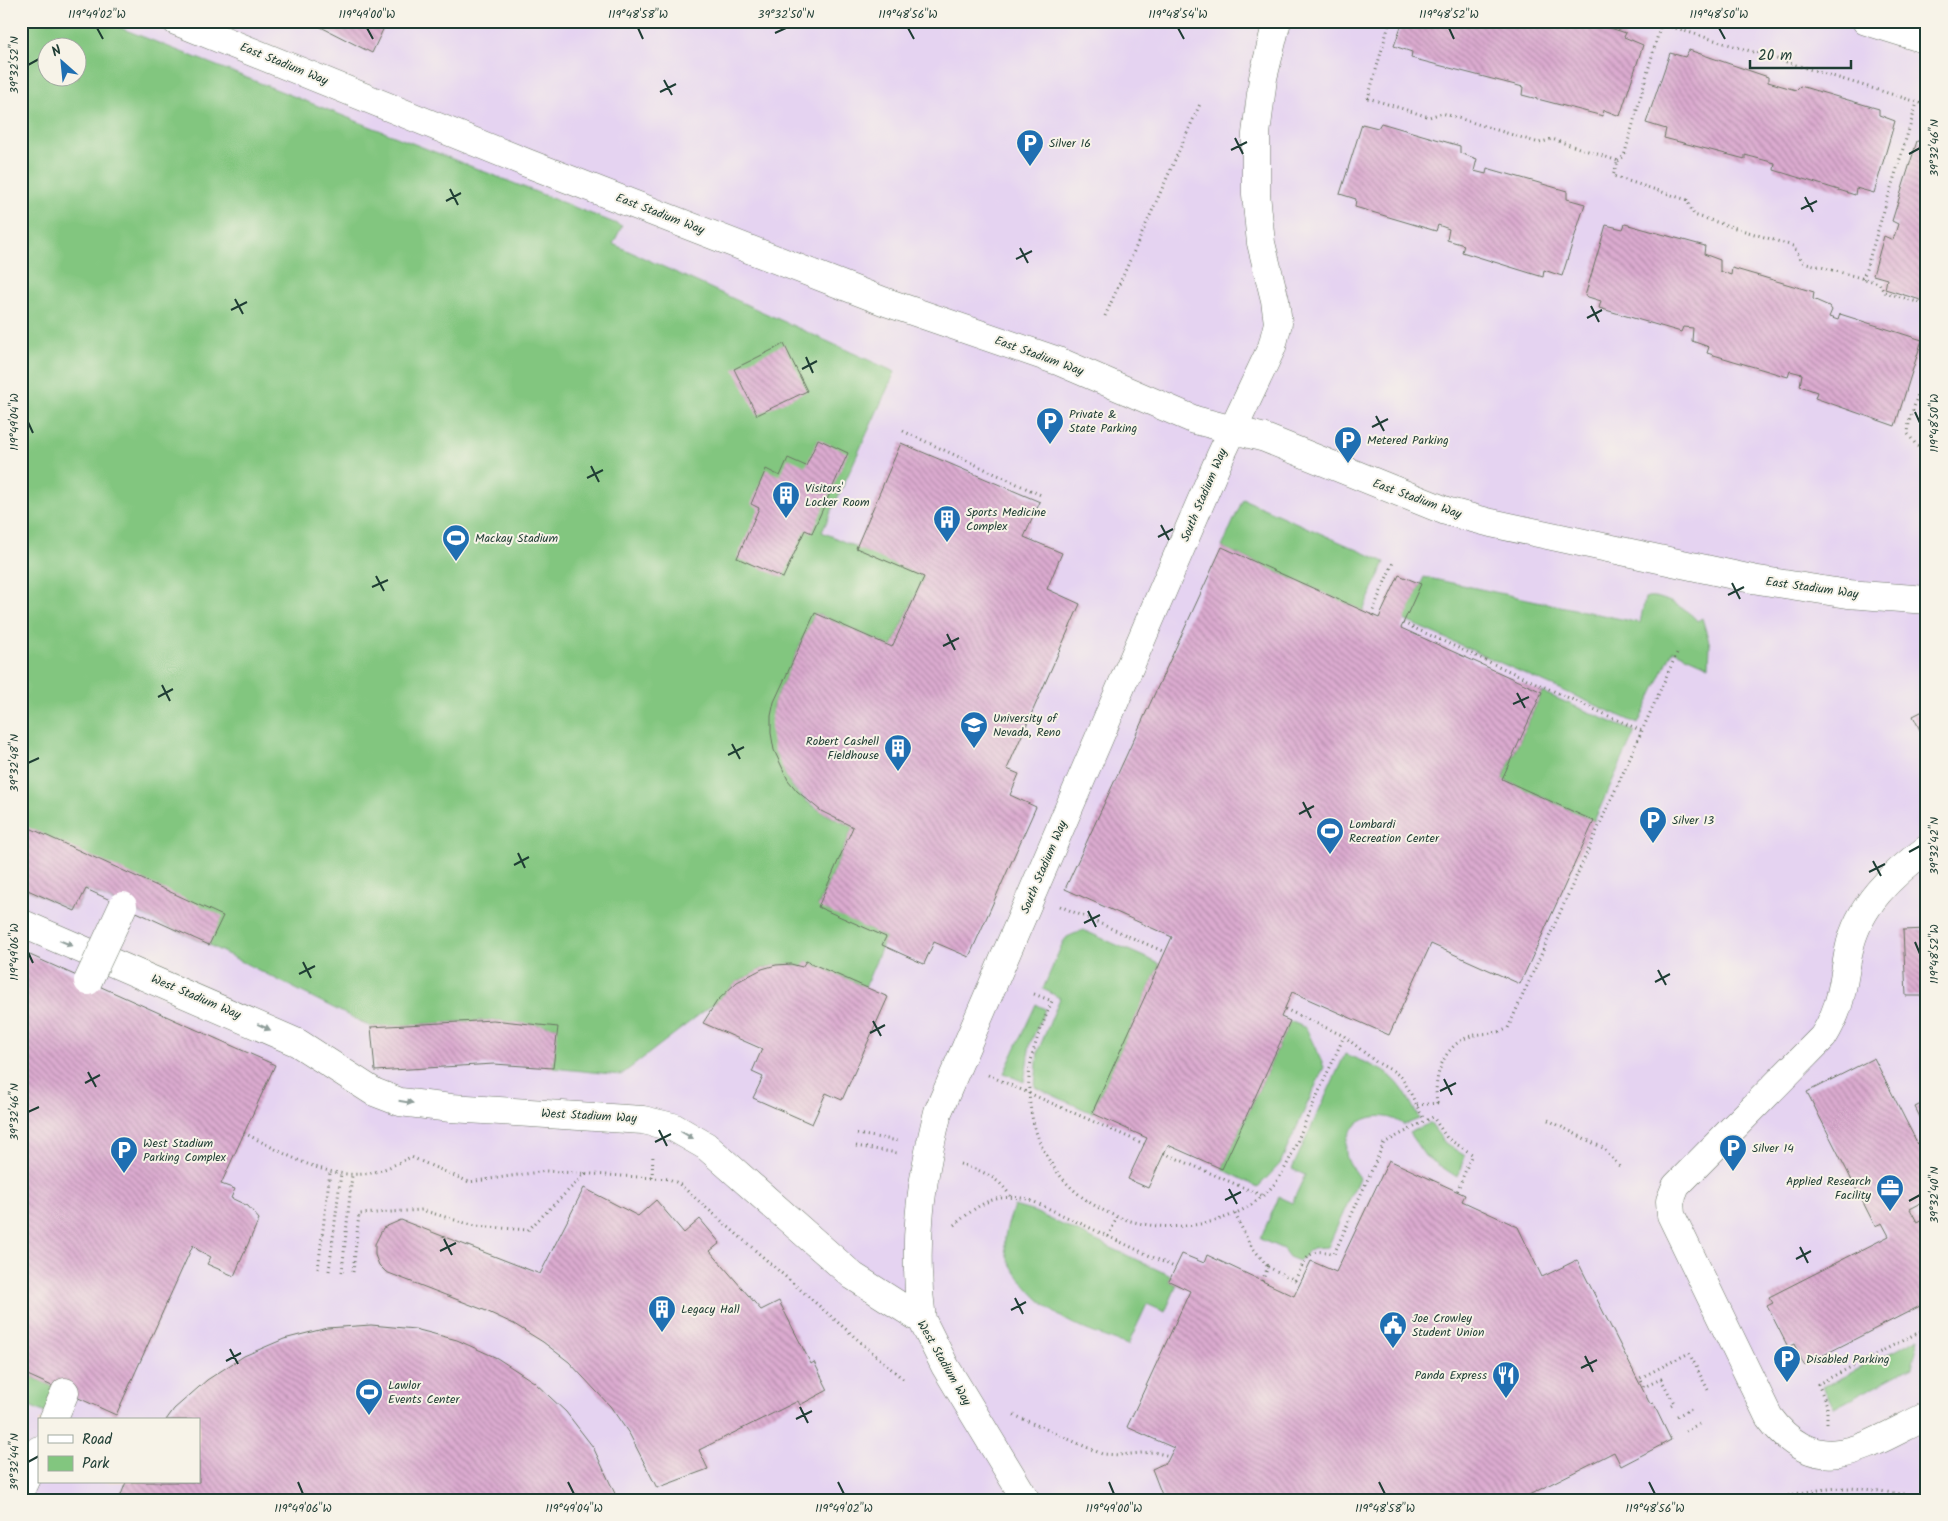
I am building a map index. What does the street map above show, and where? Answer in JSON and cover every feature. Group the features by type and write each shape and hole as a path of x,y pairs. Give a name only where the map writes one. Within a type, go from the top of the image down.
{"street":[{"name":"East Stadium Way","path":"176,21 536,167 865,294 1058,361 1195,420 1266,438 1446,511 1491,523 1752,580 1848,594 1927,600"},
{"name":"South Stadium Way","path":"922,1320 918,1290 919,1206 927,1156 938,1112 1233,429 1272,347 1278,324 1275,300 1261,243 1256,194 1256,151 1263,78 1277,21"},
{"path":"1866,21 1927,40"},
{"path":"1927,849 1896,873 1874,895 1858,922 1849,948 1836,1016 1823,1037 1676,1186 1670,1201 1672,1215 1680,1232 1769,1417 1781,1434 1796,1446 1816,1453 1837,1454 1856,1450 1927,1416"},
{"path":"88,980 123,906"},
{"name":"West Stadium Way","path":"21,923 298,1042 374,1092 400,1102 451,1108 643,1120 674,1127 706,1146 854,1276 922,1320 945,1366 1026,1500"},
{"path":"54,1418 65,1392"},
{"path":"21,1489 38,1452"}],"path":[{"path":"1390,21 1368,98 1429,118 1442,113 1539,143 1552,139 1618,160"},
{"path":"1652,21 1927,105"},
{"path":"1661,24 1624,156 1618,160 1613,176 1687,200 1694,215 1793,246 1803,262 1879,283 1884,292 1927,305"},
{"path":"1864,279 1917,103"},
{"path":"1105,316 1200,104"},
{"path":"1927,367 1908,428 1910,439 1917,446 1927,451"},
{"path":"903,431 1043,496"},
{"path":"1371,615 1394,560"},
{"path":"1403,623 1642,731"},
{"path":"1417,1105 1437,1103 1435,1089 1438,1072 1445,1057 1455,1046 1469,1037 1501,1032 1508,1028 1677,653"},
{"path":"1055,904 1165,952"},
{"path":"1034,994 1052,1001 1032,1050 1029,1093 1035,1127 1040,1139 1061,1178 1082,1197 1117,1218 1157,1228 1206,1224 1235,1214 1253,1204 1270,1190 1284,1168 1344,1036"},
{"path":"1285,1009 1344,1036 1376,1062 1401,1077 1424,1120"},
{"path":"983,1072 1144,1144"},
{"path":"1235,1214 1248,1243 1268,1267 1295,1280 1307,1258 1314,1252 1321,1250 1334,1254 1384,1143 1424,1120 1433,1117 1447,1138 1472,1154 1457,1192"},
{"path":"1548,1120 1603,1148 1622,1169"},
{"path":"244,1134 330,1172 352,1175 373,1173 411,1157 469,1182 546,1172 586,1173 670,1180 678,1183 904,1380"},
{"path":"858,1134 900,1142"},
{"path":"856,1146 897,1153"},
{"path":"652,1178 653,1151"},
{"path":"1164,1153 1263,1196"},
{"path":"960,1164 994,1178 1010,1196"},
{"path":"318,1269 330,1172"},
{"path":"329,1271 341,1173"},
{"path":"352,1272 359,1214 422,1210 475,1226 528,1230 586,1173"},
{"path":"342,1272 352,1175"},
{"path":"954,1225 980,1204 994,1198 1010,1196 1028,1199 1174,1267"},
{"path":"1108,1236 1117,1218"},
{"path":"1262,1281 1268,1267"},
{"path":"1827,1431 1827,1406 1818,1384 1927,1328"},
{"path":"1671,1405 1674,1403 1661,1379 1644,1387 1640,1378 1689,1353 1710,1392"},
{"path":"1677,1416 1691,1409"},
{"path":"1014,1415 1102,1454 1118,1455 1152,1452 1170,1456"},
{"path":"1685,1431 1699,1424"},
{"path":"1774,1500 1798,1493 1851,1488 1927,1495"}],"shaded area":[{"name":"University of Nevada, Reno","path":"21,21 1927,21 1927,1500 21,1500"}],"green space":[{"name":"Mackay Stadium","path":"103,21 622,226 613,244 895,372 822,532 924,577 892,647 815,613 774,702 772,716 775,742 788,780 800,796 808,802 835,819 853,827 818,906 886,937 865,987 806,961 802,967 791,964 776,965 762,969 737,982 717,1001 621,1075 553,1068 557,1027 493,1020 371,1027 209,945 86,889 75,911 21,887 21,22"},
{"path":"1243,499 1385,562 1363,611 1222,547"},
{"path":"1424,577 1640,623 1645,598 1665,600 1681,607 1697,621 1702,618 1710,645 1709,666 1673,650 1638,724 1404,620"},
{"path":"1542,692 1635,732 1594,821 1502,779"},
{"path":"1083,930 1160,964 1092,1113 1035,1087 1038,1051 1060,998 1043,989 1063,942 1067,937"},
{"path":"1036,1004 1045,1009 1030,1044 1024,1082 1004,1073"},
{"path":"1290,1021 1306,1028 1324,1067 1280,1164 1258,1187 1222,1169"},
{"path":"1345,1054 1391,1076 1404,1092 1419,1119 1404,1125 1394,1119 1374,1117 1356,1125 1350,1132 1346,1142 1346,1153 1351,1166 1359,1178 1328,1247 1312,1248 1299,1261 1289,1257 1283,1249 1260,1239 1279,1197 1292,1203 1305,1175 1292,1169"},
{"path":"1430,1123 1445,1143 1465,1156 1457,1177 1425,1156 1409,1133"},
{"path":"1014,1206 1035,1212 1171,1276 1169,1281 1177,1285 1165,1312 1147,1304 1128,1345 1097,1334 1057,1315 1034,1295 1013,1269 1009,1261 1005,1237"},
{"path":"1919,1338 1912,1367 1834,1408 1823,1387"},
{"path":"21,1372 65,1392 54,1417 21,1402"}],"building":[{"path":"309,21 387,21 372,53"},
{"path":"1403,21 1588,21 1626,33 1624,37 1643,45 1620,116 1604,110 1603,116 1522,95 1523,87 1411,58 1412,52 1394,46"},
{"path":"1689,50 1768,77 1768,82 1796,90 1800,86 1879,109 1879,115 1895,121 1874,193 1856,188 1855,195 1774,170 1775,163 1745,155 1745,159 1664,138 1666,129 1646,123 1670,53 1685,57"},
{"path":"1381,123 1460,146 1460,153 1477,159 1474,171 1486,174 1487,168 1567,191 1567,199 1585,204 1562,276 1544,270 1543,277 1462,252 1464,245 1447,240 1449,229 1438,225 1436,231 1355,207 1356,199 1340,194 1362,124 1378,128"},
{"path":"1927,134 1927,302 1885,289 1887,279 1873,275 1884,236 1893,240 1898,224 1892,221 1917,141 1924,142"},
{"path":"1625,224 1705,246 1704,254 1720,260 1720,271 1731,275 1732,268 1814,292 1813,299 1829,306 1832,310 1829,317 1838,320 1840,314 1922,340 1895,426 1815,398 1817,392 1800,386 1802,374 1790,371 1788,377 1707,353 1709,347 1692,341 1693,328 1683,327 1681,332 1599,308 1601,301 1585,296 1606,225 1623,229"},
{"path":"784,344 807,391 757,415 734,369"},
{"name":"Visitors' Locker Room","path":"818,439 848,453 812,533 805,530 783,578 737,558 759,508 751,504 766,469 780,476 788,458 806,466"},
{"name":"Robert Cashell Fieldhouse","path":"901,443 1040,502 1024,537 1062,553 1047,589 1080,604 1007,769 1019,774 1010,795 1036,807 969,957 934,942 924,964 882,945 886,937 818,907 853,827 821,811 797,791 788,780 774,750 771,733 771,716 774,702 815,613 892,647 924,577 856,548"},
{"name":"Lombardi Recreation Center","path":"1222,547 1379,618 1399,575 1421,584 1401,628 1542,692 1502,779 1594,821 1520,984 1431,944 1389,1035 1292,992 1281,1017 1290,1021 1222,1169 1168,1145 1148,1188 1128,1179 1147,1138 1092,1113 1172,937 1065,889"},
{"path":"1927,709 1927,744 1913,716"},
{"path":"21,824 223,916 209,945 86,889 75,911 21,887"},
{"path":"1927,929 1927,996 1906,996 1903,930"},
{"name":"West Stadium Parking Complex","path":"21,951 275,1065 221,1184 235,1189 231,1198 248,1206 259,1219 234,1276 207,1264 211,1257 193,1245 116,1415 21,1372"},
{"path":"806,961 888,997 842,1100 826,1093 812,1124 753,1098 763,1077 752,1072 762,1049 703,1023 717,1001 737,982 762,969 776,965 791,964 802,967"},
{"path":"493,1020 558,1027 553,1068 494,1064 375,1071 371,1027"},
{"name":"Applied Research Facility","path":"1874,1058 1927,1162 1927,1200 1910,1209 1917,1222 1927,1216 1927,1319 1920,1306 1804,1365 1794,1344 1788,1347 1767,1306 1773,1303 1769,1297 1889,1236 1882,1223 1875,1226 1807,1092"},
{"path":"1927,1101 1927,1131 1915,1107"},
{"name":"Joe Crowley Student Union","path":"1389,1160 1465,1195 1462,1201 1518,1227 1542,1277 1577,1260 1650,1404 1653,1403 1671,1440 1621,1466 1614,1452 1519,1500 1164,1500 1152,1469 1167,1462 1174,1448 1127,1427 1190,1291 1169,1281 1182,1254 1204,1263 1207,1255 1294,1296 1311,1261 1336,1272"},
{"name":"Legacy Hall","path":"584,1188 638,1216 656,1200 684,1233 700,1219 720,1243 710,1251 761,1310 779,1301 811,1364 814,1362 828,1390 800,1405 798,1401 699,1450 708,1469 657,1488 630,1435 610,1406 569,1362 543,1342 514,1324 484,1310 386,1272 379,1265 375,1255 375,1244 383,1228 401,1220 540,1274"},
{"name":"Lawlor Events Center","path":"371,1325 415,1329 457,1340 497,1358 534,1382 566,1412 593,1447 618,1500 119,1500 125,1484 200,1484 200,1418 167,1418 174,1409 207,1380 244,1356 284,1339 327,1328"}],"place":[{"name":"Silver 16","path":"1030,167"},
{"name":"Private & State Parking","path":"1050,445"},
{"name":"Metered Parking","path":"1348,464"},
{"name":"Visitors' Locker Room","path":"786,519"},
{"name":"Sports Medicine Complex","path":"947,543"},
{"name":"Mackay Stadium","path":"456,562"},
{"name":"University of Nevada, Reno","path":"974,749"},
{"name":"Robert Cashell Fieldhouse","path":"898,772"},
{"name":"Silver 13","path":"1653,844"},
{"name":"Lombardi Recreation Center","path":"1330,855"},
{"name":"Silver 14","path":"1733,1172"},
{"name":"West Stadium Parking Complex","path":"124,1174"},
{"name":"Applied Research Facility","path":"1890,1212"},
{"name":"Legacy Hall","path":"662,1333"},
{"name":"Joe Crowley Student Union","path":"1393,1349"},
{"name":"Disabled Parking","path":"1787,1383"},
{"name":"Panda Express","path":"1506,1399"},
{"name":"Lawlor Events Center","path":"369,1416"}]}
